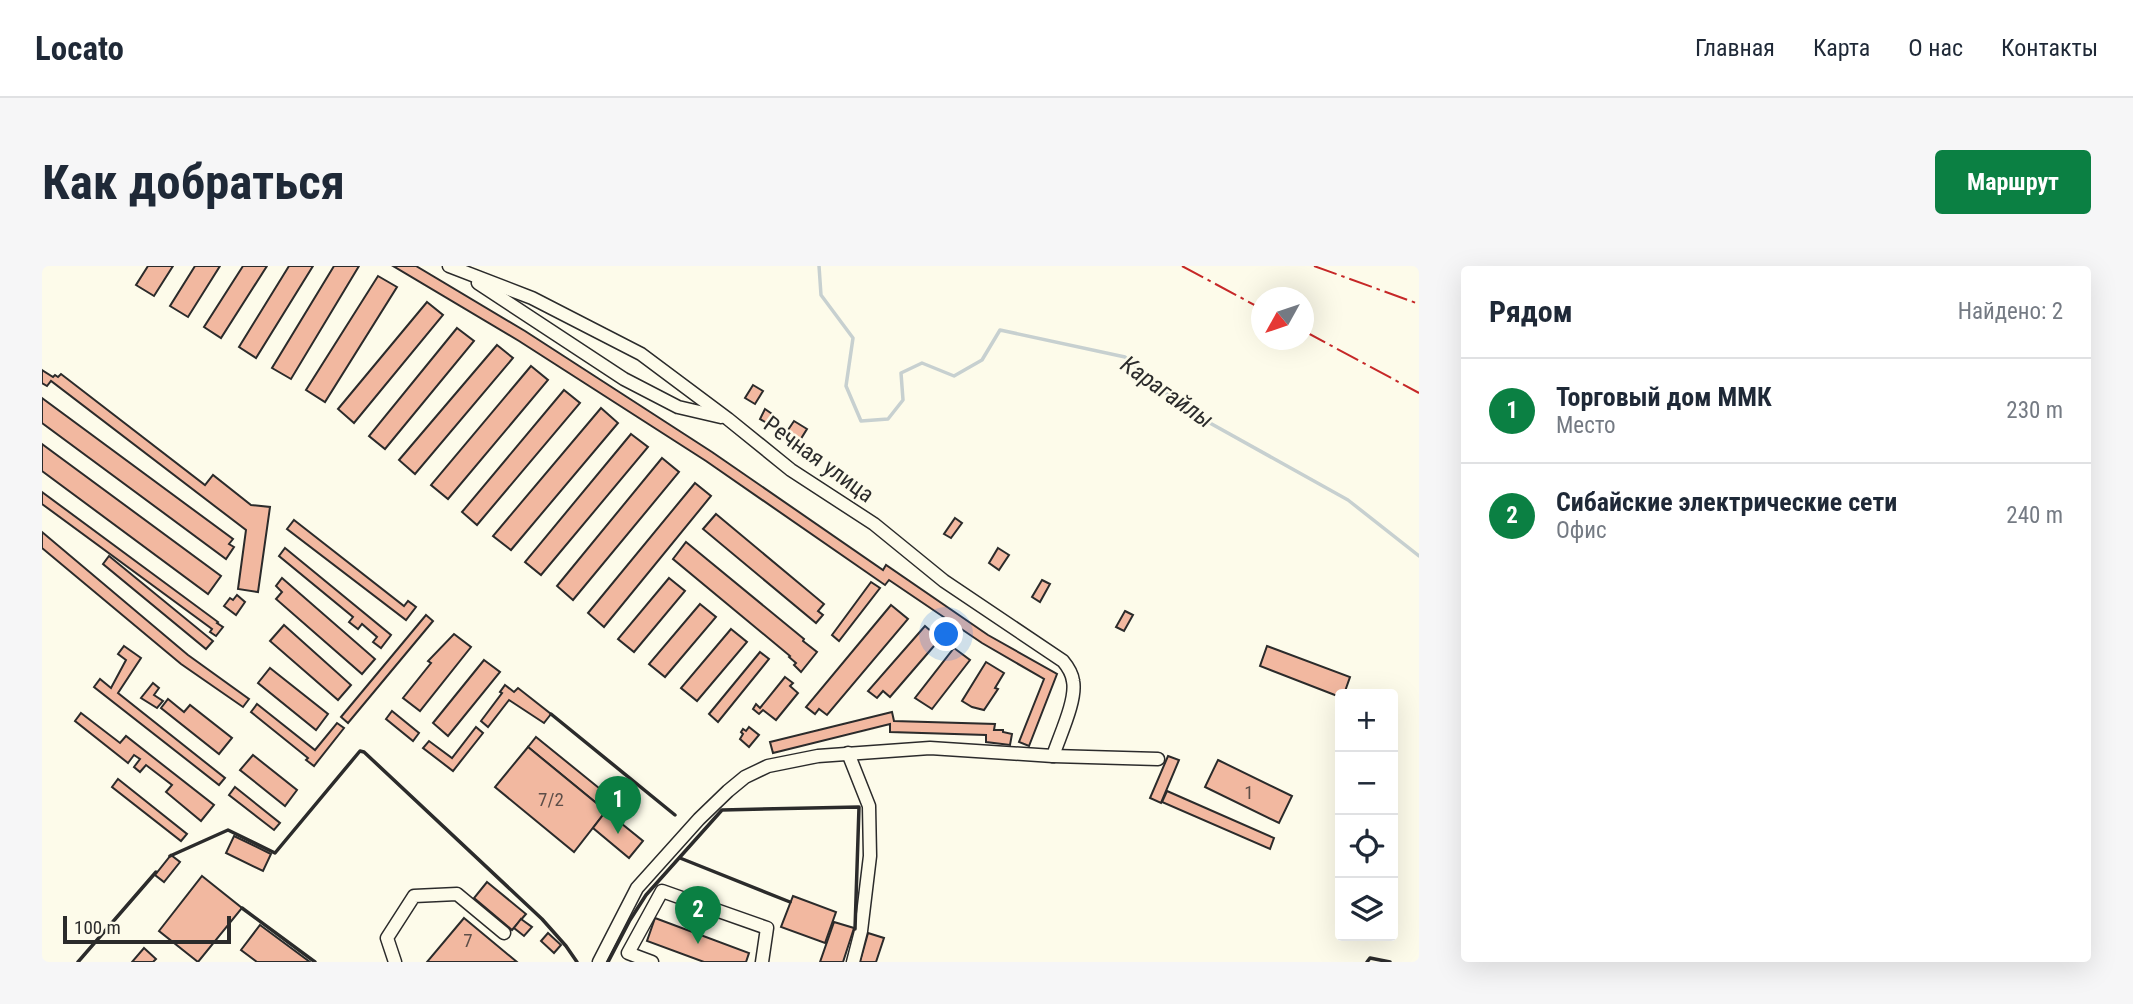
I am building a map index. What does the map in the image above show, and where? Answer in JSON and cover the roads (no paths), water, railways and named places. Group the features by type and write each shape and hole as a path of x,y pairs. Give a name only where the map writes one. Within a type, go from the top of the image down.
{"street":[{"name":"Речная улица","path":"453,267 532,298 641,354 792,470 874,524 944,581 1063,661 1071,672 1074,684 1071,702 1053,756"},
{"path":"453,267 624,379 678,407 728,419"},
{"path":"599,962 636,888 728,791 745,777 768,766 818,756 930,748 1158,759"},
{"path":"848,753 869,806 870,856 861,931 853,962"},
{"path":"652,962 628,953 662,891 767,928 762,962"},
{"path":"395,962 387,938 414,896 457,894 504,933"}],"waterway":[{"name":"Карагайлы","path":"819,266 821,295 853,338 846,386 861,421 888,419 903,400 901,373 922,363 954,376 982,360 1000,330 1125,357 1183,408 1348,500 1419,556"}],"place":[{"name":"Торговый дом ММК","path":"618,834"},
{"name":"Сибайские электрические сети","path":"698,944"}]}
